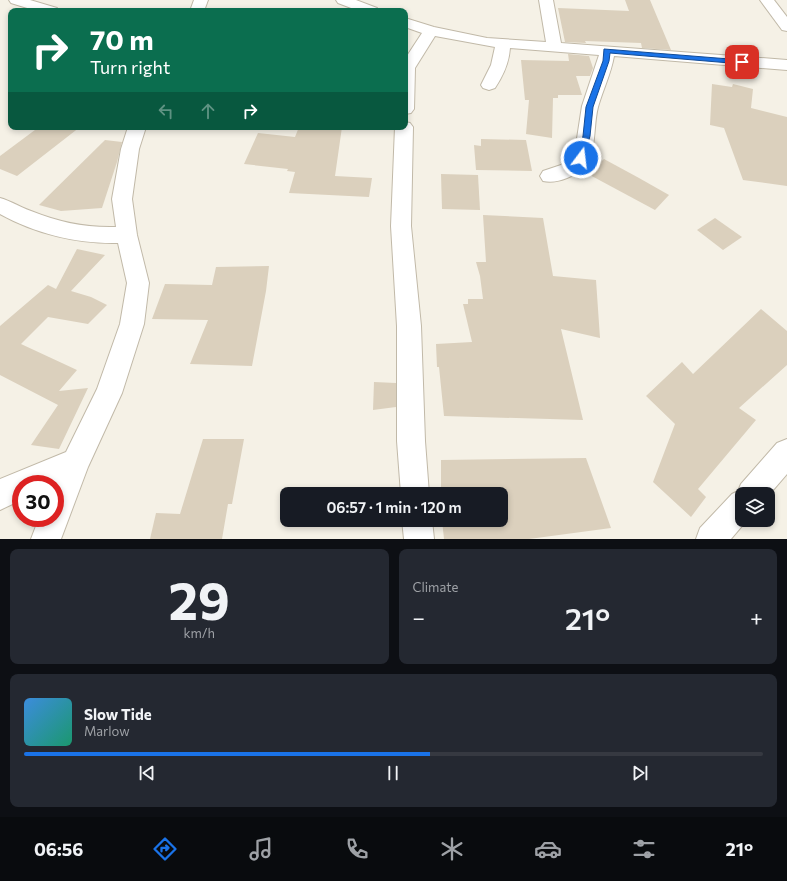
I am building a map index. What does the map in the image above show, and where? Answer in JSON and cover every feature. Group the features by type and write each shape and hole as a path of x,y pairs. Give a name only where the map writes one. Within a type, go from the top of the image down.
{"street":[{"path":"16,0 42,8"},
{"path":"342,0 364,8"},
{"path":"546,0 554,47"},
{"path":"767,0 787,27"},
{"path":"408,23 430,31 487,42 787,66"},
{"path":"408,66 430,31"},
{"path":"489,85 502,57 503,43"},
{"path":"550,176 564,172 581,158 586,136 589,107 606,61 607,51"},
{"path":"64,493 76,462 109,393 132,324 138,283 127,235 122,199 130,149 137,130"},
{"path":"404,130 401,226 409,326 411,441 414,487"},
{"path":"0,205 12,212 60,229 93,235 127,235"},
{"path":"757,487 787,454"},
{"path":"44,475 76,462"},
{"path":"0,495 12,489"},
{"path":"711,539 735,512"},
{"path":"46,539 51,527"},
{"path":"418,527 419,539"}],"building":[{"path":"625,0 650,0 671,50 642,48 641,43 585,41 586,43 565,42 558,8 629,11"},
{"path":"568,54 589,56 593,68 590,76 576,76 582,95 558,95 558,98 553,98 552,138 526,134 529,100 525,100 521,60 569,61"},
{"path":"712,84 732,87 733,84 753,89 751,108 787,117 787,186 743,180 724,128 710,125"},
{"path":"35,130 76,130 17,176 0,169 0,156"},
{"path":"298,130 342,130 335,176 372,178 369,197 289,193 295,172 287,171 288,169 244,164 258,133 295,137"},
{"path":"481,139 526,140 532,171 476,170 474,145 481,146"},
{"path":"105,140 122,142 102,208 61,211 39,205"},
{"path":"604,159 669,195 655,210 588,174"},
{"path":"441,174 478,175 480,210 442,209"},
{"path":"483,215 543,218 553,276 596,280 600,338 561,329 583,420 444,416 439,367 437,367 436,344 472,342 463,304 468,304 468,299 483,299 480,276 476,262 486,262"},
{"path":"715,218 742,237 723,250 697,230"},
{"path":"77,249 105,255 71,291 91,297 107,305 88,324 48,317 21,344 77,370 59,391 88,388 59,449 31,445 58,405 0,375 0,326 48,285 56,289"},
{"path":"269,266 266,291 252,366 190,364 208,320 152,319 165,284 212,285 216,267"},
{"path":"761,309 787,331 787,365 739,408 756,420 698,489 706,497 691,517 653,482 675,424 646,396 682,362 693,374"},
{"path":"374,382 396,383 396,407 373,410"},
{"path":"203,439 244,439 232,504 228,504 222,539 150,539 156,513 180,514"},
{"path":"586,458 611,528 529,539 444,539 443,527 508,527 508,487 441,487 441,460"}],"route":[{"path":"581,158 586,136 589,107 601,71 606,61 607,51 742,62"}]}
